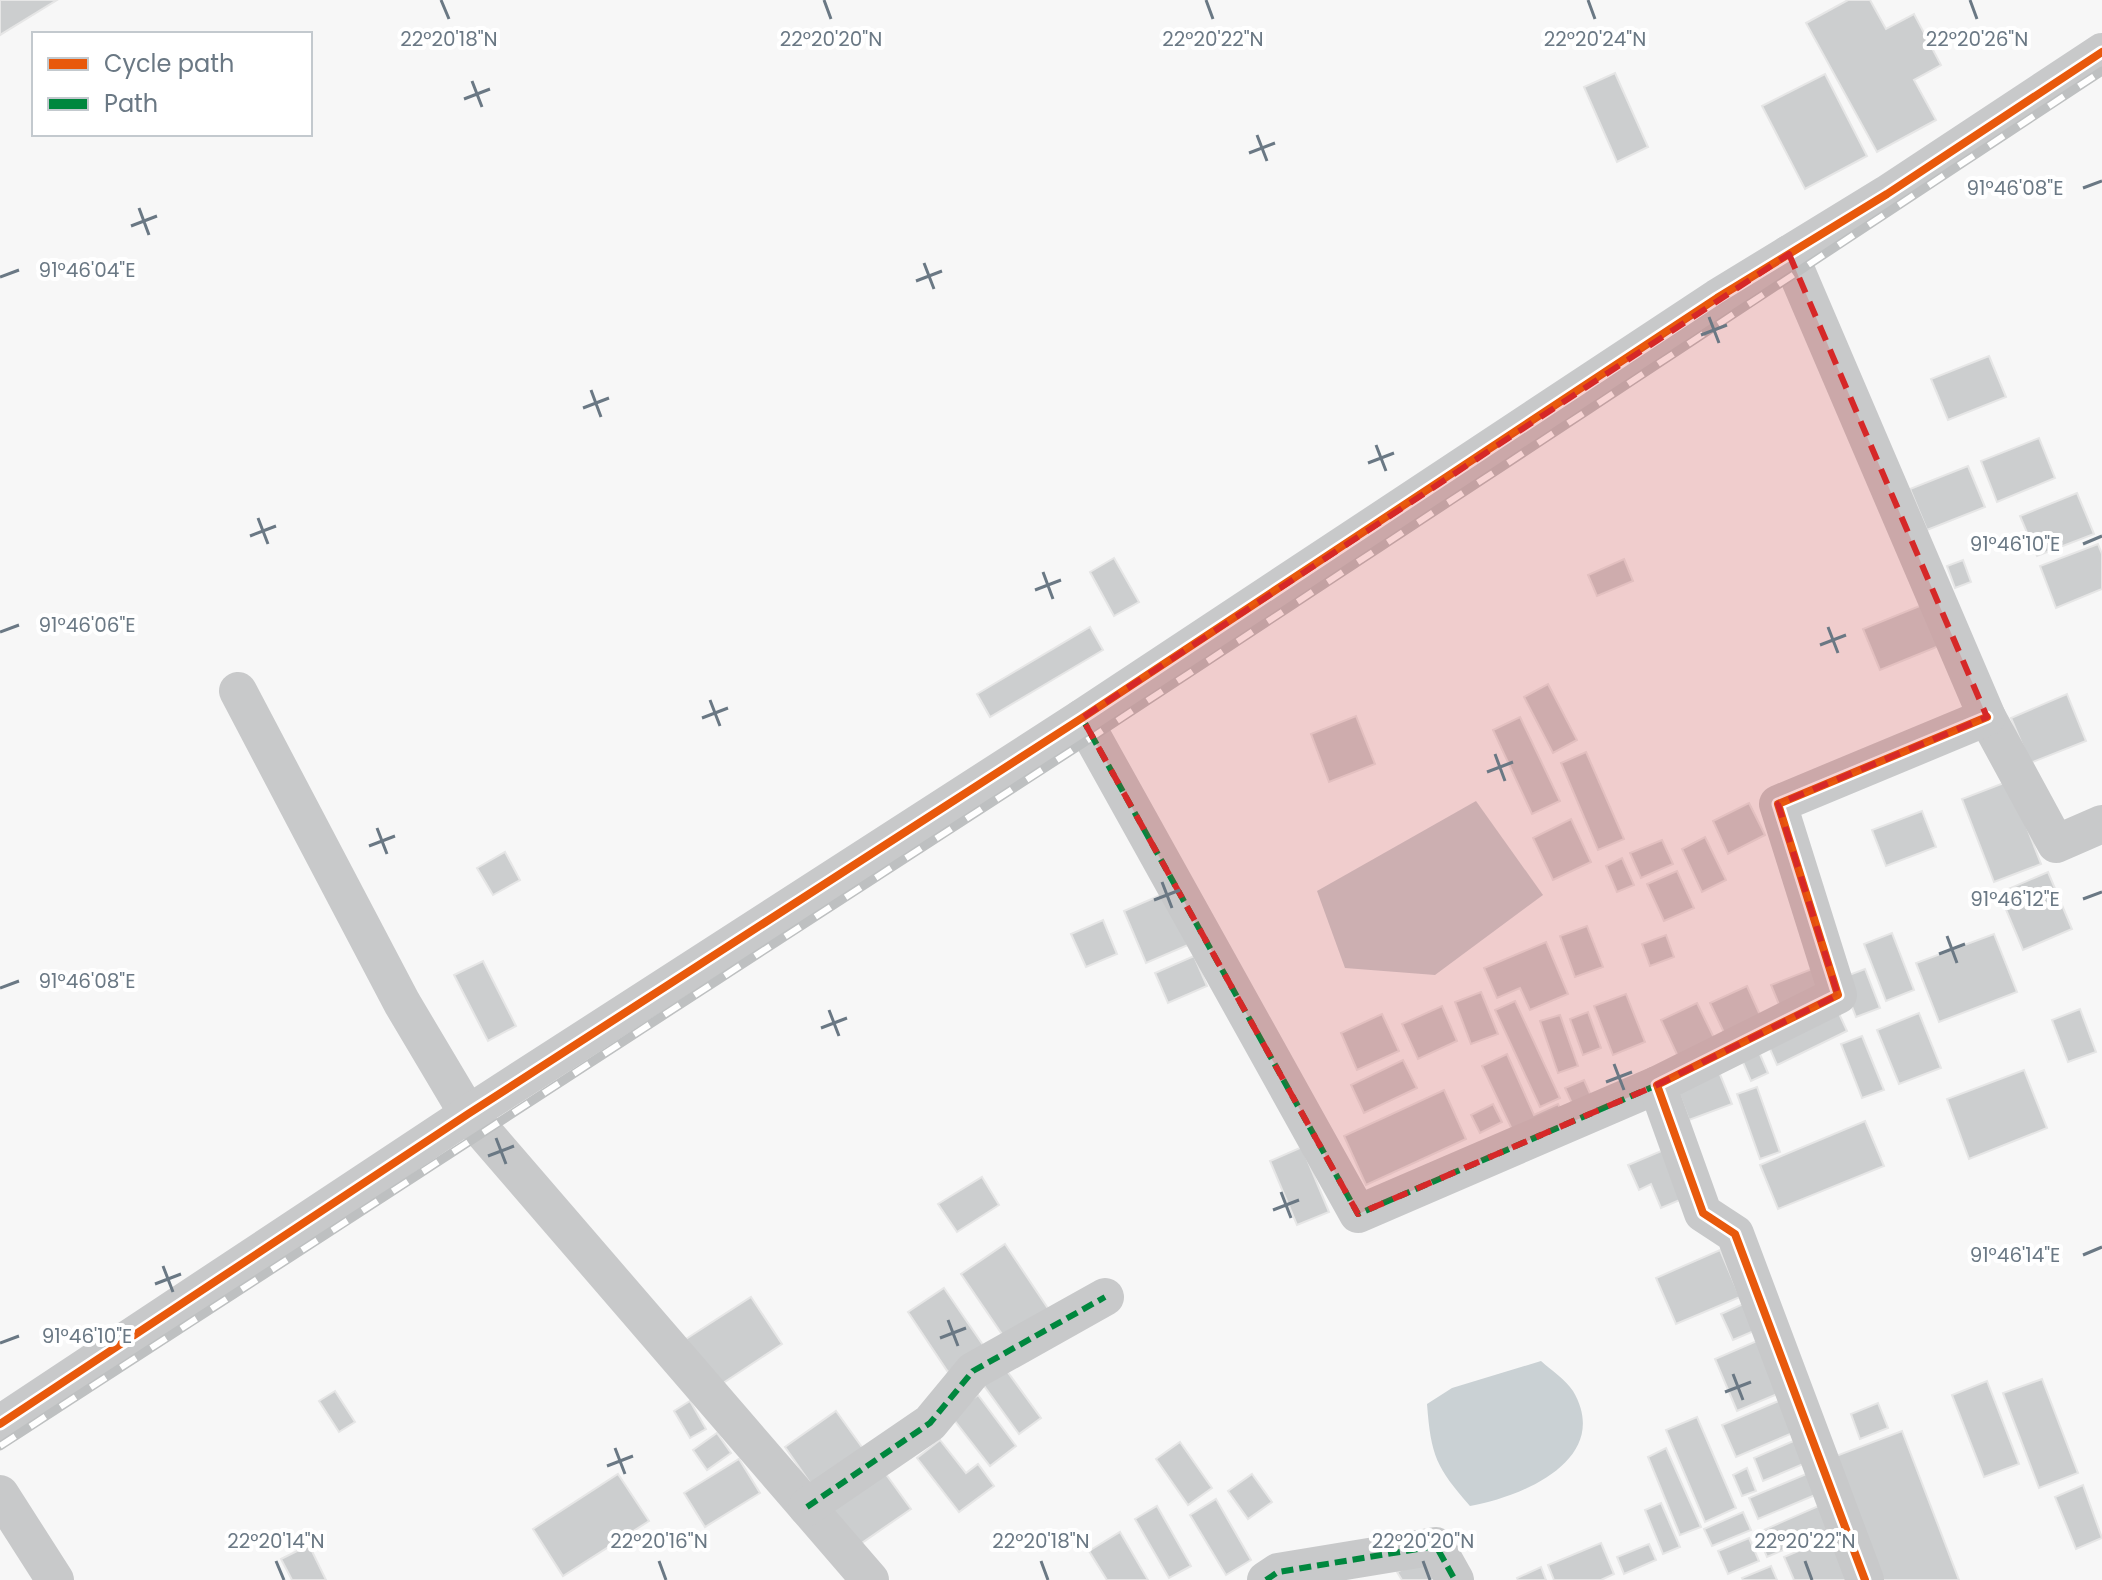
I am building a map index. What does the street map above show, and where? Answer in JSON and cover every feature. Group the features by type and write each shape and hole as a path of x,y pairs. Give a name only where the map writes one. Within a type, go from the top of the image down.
{"street":[{"path":"0,1424 468,1114 1082,718 2102,52"},
{"path":"1789,254 1987,717 2056,844 2102,824"},
{"path":"238,691 402,1003 468,1114 870,1580"},
{"path":"1082,718 1358,1214 1657,1085 1838,995 1778,804 1987,717"},
{"path":"1657,1085 1703,1213 1735,1234 1865,1580"},
{"path":"807,1507 930,1423 973,1371 1105,1297"},
{"path":"0,1494 55,1580"},
{"path":"1266,1580 1278,1572 1436,1546 1455,1580"}],"highlighted area":[{"path":"1789,254 1987,717 1778,804 1838,995 1657,1085 1358,1214 1082,718"}],"shaded area":[{"path":"1476,801 1543,895 1435,975 1345,968 1317,891"},
{"path":"1541,1361 1573,1391 1582,1415 1581,1436 1572,1455 1556,1471 1536,1484 1514,1494 1470,1506 1437,1460 1427,1404 1452,1388"}],"building":[{"path":"0,0 57,0 0,35"},
{"path":"1848,0 1870,0 1886,29 1914,14 1941,65 1914,80 1936,120 1877,152 1806,23"},
{"path":"1615,73 1648,147 1617,162 1584,87"},
{"path":"1825,74 1867,156 1805,189 1762,106"},
{"path":"1989,356 2006,397 1948,420 1931,379"},
{"path":"2039,438 2055,478 1997,502 1981,461"},
{"path":"1968,466 1985,507 1927,530 1910,489"},
{"path":"2077,493 2094,534 2037,556 2020,516"},
{"path":"2098,544 2102,554 2102,589 2056,608 2040,566"},
{"path":"1114,558 1139,602 1114,616 1090,572"},
{"path":"1624,559 1633,581 1597,596 1588,575"},
{"path":"1963,560 1971,582 1955,588 1947,566"},
{"path":"1922,605 1939,646 1880,670 1863,629"},
{"path":"1090,627 1103,650 990,717 977,694"},
{"path":"1548,684 1577,740 1553,753 1524,697"},
{"path":"2067,694 2086,741 2030,763 2011,718"},
{"path":"1356,716 1375,764 1329,782 1311,734"},
{"path":"1520,717 1560,801 1532,814 1493,730"},
{"path":"1586,752 1624,839 1598,850 1561,763"},
{"path":"2009,781 2041,864 1994,882 1962,799"},
{"path":"1749,803 1765,835 1728,854 1713,821"},
{"path":"1922,811 1936,847 1886,866 1872,830"},
{"path":"1571,819 1591,862 1553,880 1533,838"},
{"path":"1705,837 1726,880 1702,892 1682,849"},
{"path":"1662,840 1673,864 1641,878 1630,853"},
{"path":"505,852 520,880 493,895 477,868"},
{"path":"1622,858 1634,885 1617,892 1606,866"},
{"path":"1677,871 1694,908 1664,921 1647,884"},
{"path":"2048,872 2072,929 2023,950 1999,893"},
{"path":"1165,893 1188,945 1146,963 1124,911"},
{"path":"1103,920 1117,954 1086,967 1071,934"},
{"path":"1587,926 1603,967 1575,977 1560,936"},
{"path":"1892,933 1914,990 1886,1001 1864,944"},
{"path":"1994,934 2017,992 1939,1022 1916,963"},
{"path":"1666,935 1674,957 1650,966 1642,944"},
{"path":"1546,942 1568,994 1530,1010 1520,988 1497,998 1484,968"},
{"path":"1194,956 1207,986 1168,1003 1155,973"},
{"path":"483,961 516,1026 488,1041 454,975"},
{"path":"1817,967 1826,989 1780,1007 1771,985"},
{"path":"1865,969 1880,1008 1856,1017 1841,978"},
{"path":"1747,986 1764,1024 1728,1041 1710,1003"},
{"path":"1481,992 1498,1034 1471,1044 1455,1002"},
{"path":"1626,994 1645,1042 1613,1055 1594,1006"},
{"path":"1515,1001 1560,1098 1540,1107 1495,1010"},
{"path":"1697,1003 1718,1046 1681,1063 1661,1020"},
{"path":"1442,1006 1457,1041 1418,1059 1402,1024"},
{"path":"1836,1007 1847,1031 1777,1065 1766,1040"},
{"path":"2080,1009 2096,1052 2068,1062 2052,1020"},
{"path":"1588,1012 1601,1048 1583,1055 1570,1019"},
{"path":"1919,1013 1941,1068 1899,1084 1877,1030"},
{"path":"1382,1014 1399,1051 1357,1070 1341,1033"},
{"path":"1560,1015 1578,1066 1558,1073 1540,1021"},
{"path":"1862,1036 1884,1090 1862,1098 1841,1044"},
{"path":"1756,1045 1768,1073 1751,1081 1739,1053"},
{"path":"1507,1054 1534,1115 1558,1104 1564,1116 1516,1138 1482,1066"},
{"path":"1403,1060 1417,1088 1364,1113 1351,1085"},
{"path":"1717,1067 1732,1104 1689,1120 1675,1083"},
{"path":"2024,1070 2047,1128 1969,1159 1947,1099"},
{"path":"1584,1080 1593,1100 1574,1108 1565,1088"},
{"path":"1757,1087 1780,1152 1760,1159 1737,1094"},
{"path":"1444,1090 1466,1139 1366,1185 1344,1136"},
{"path":"1493,1104 1502,1122 1480,1133 1471,1115"},
{"path":"1865,1121 1884,1166 1778,1209 1760,1165"},
{"path":"1302,1147 1329,1212 1297,1225 1270,1161"},
{"path":"1666,1149 1687,1197 1661,1208 1651,1184 1639,1190 1628,1165"},
{"path":"982,1177 999,1205 957,1232 938,1204"},
{"path":"1005,1244 1049,1310 1006,1340 961,1274"},
{"path":"1720,1250 1740,1297 1676,1324 1656,1278"},
{"path":"944,1288 985,1348 948,1372 908,1312"},
{"path":"751,1297 782,1344 717,1387 686,1339"},
{"path":"1743,1304 1754,1331 1733,1340 1721,1314"},
{"path":"1759,1340 1782,1392 1737,1411 1715,1359"},
{"path":"1004,1367 1041,1418 1019,1434 982,1383"},
{"path":"2042,1379 2078,1473 2039,1488 2003,1393"},
{"path":"1987,1381 2019,1464 1984,1477 1952,1395"},
{"path":"335,1391 355,1422 339,1432 319,1401"},
{"path":"978,1395 1016,1446 990,1466 951,1416"},
{"path":"1781,1400 1795,1432 1736,1457 1722,1425"},
{"path":"690,1401 706,1429 690,1438 674,1411"},
{"path":"1878,1403 1888,1428 1860,1439 1851,1414"},
{"path":"836,1411 864,1450 813,1487 785,1447"},
{"path":"1697,1417 1736,1508 1705,1522 1666,1430"},
{"path":"1902,1431 1959,1580 1875,1580 1828,1459"},
{"path":"717,1433 731,1453 707,1470 693,1450"},
{"path":"1798,1439 1808,1462 1763,1481 1754,1458"},
{"path":"940,1440 966,1473 978,1464 994,1486 959,1512 917,1458"},
{"path":"1180,1442 1212,1488 1188,1505 1156,1459"},
{"path":"1666,1448 1701,1527 1680,1535 1648,1457"},
{"path":"739,1459 760,1493 705,1527 684,1493"},
{"path":"1747,1468 1756,1491 1742,1496 1733,1475"},
{"path":"1811,1472 1820,1493 1758,1519 1749,1498"},
{"path":"885,1473 911,1509 853,1549 828,1512"},
{"path":"618,1474 649,1521 563,1576 533,1529"},
{"path":"1252,1474 1272,1502 1248,1519 1228,1491"},
{"path":"2083,1485 2102,1538 2076,1549 2055,1497"},
{"path":"1216,1499 1251,1560 1226,1575 1190,1515"},
{"path":"1661,1503 1680,1547 1663,1554 1645,1510"},
{"path":"1823,1504 1834,1528 1767,1557 1757,1533"},
{"path":"1157,1506 1191,1566 1169,1578 1135,1519"},
{"path":"1743,1512 1751,1530 1712,1546 1704,1529"},
{"path":"1120,1532 1148,1580 1107,1580 1089,1551"},
{"path":"1836,1535 1855,1580 1794,1580 1784,1557"},
{"path":"1749,1538 1759,1561 1728,1574 1718,1551"},
{"path":"1601,1543 1614,1574 1601,1580 1554,1580 1548,1565"},
{"path":"1649,1544 1656,1560 1624,1574 1617,1557"},
{"path":"309,1545 326,1580 292,1580 281,1559"},
{"path":"1428,1556 1441,1580 1402,1580 1397,1572"},
{"path":"1771,1566 1777,1580 1742,1578"},
{"path":"1541,1567 1546,1580 1518,1580 1517,1578"}],"railway":[{"path":"0,1446 1094,736 2102,71"}],"marked path":[{"path":"1082,718 1358,1214 1657,1085"},
{"path":"807,1507 930,1423 973,1371 1105,1297"},
{"path":"1266,1580 1278,1572 1436,1546 1455,1580"}],"cycle path":[{"path":"0,1424 468,1114 1082,718 1717,298 1887,194 2102,52"},
{"path":"1865,1580 1735,1234 1703,1213 1657,1085 1838,995 1778,804 1987,717"}]}
